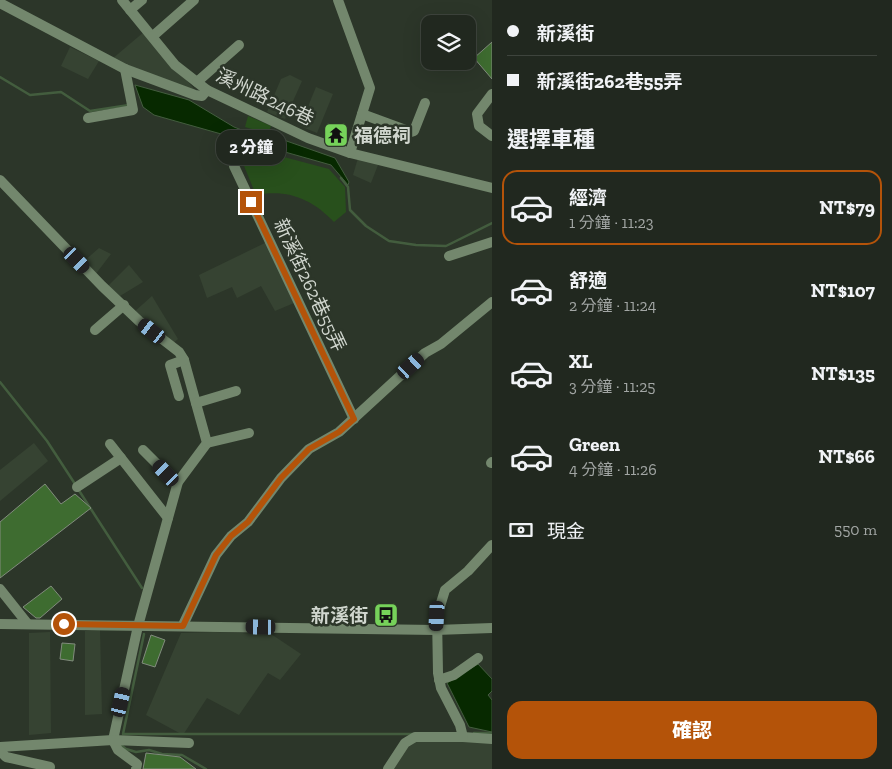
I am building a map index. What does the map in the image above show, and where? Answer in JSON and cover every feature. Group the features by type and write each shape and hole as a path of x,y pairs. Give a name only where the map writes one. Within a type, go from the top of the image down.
{"street":[{"name":"溪州路246巷","path":"122,0 175,65 207,90 308,138 350,153 491,189"},
{"path":"130,10 142,0"},
{"path":"152,36 194,0"},
{"path":"338,0 370,88 350,153"},
{"path":"0,3 124,69 195,95 202,96 207,90"},
{"name":"溪州路246巷","path":"197,82 239,45"},
{"path":"88,118 132,105 124,69"},
{"path":"492,94 477,114 479,126 492,136"},
{"path":"362,114 411,132 414,131 425,103"},
{"name":"新溪街262巷55弄","path":"234,166 354,419"},
{"path":"0,180 139,321 179,352 184,360 207,443"},
{"path":"449,256 492,242"},
{"path":"183,626 216,555 231,536 248,522 281,478 309,449 339,432 425,353 440,344 492,302"},
{"path":"96,330 124,305"},
{"path":"179,396 170,365 184,360"},
{"path":"196,403 236,391"},
{"path":"136,769 137,764 118,750 113,740 138,626 178,482 207,443 249,433"},
{"path":"110,444 168,518"},
{"path":"143,450 178,482"},
{"path":"77,487 121,458"},
{"path":"462,737 460,725 449,706 439,680 437,616 445,590 468,571 492,545"},
{"path":"0,589 27,624"},
{"path":"0,624 436,630 492,628"},
{"path":"439,680 454,675 478,658"},
{"path":"388,769 405,743 414,737 492,739"},
{"path":"0,749 113,740 189,743"},
{"path":"0,749 6,757 50,768"}],"shaded area":[{"path":"144,32 197,92 112,59"},
{"path":"70,47 99,61 88,79 61,66"},
{"path":"290,75 302,81 285,119 267,112 281,79"},
{"path":"135,85 189,100 234,127 252,134 278,138 335,158 349,182 348,185 331,165 154,115 143,107"},
{"path":"316,87 333,94 317,133 300,126"},
{"path":"248,116 271,126 268,134 245,127"},
{"path":"235,144 329,169 345,187 346,212 334,222 317,207 299,198 279,193 256,195"},
{"path":"358,158 378,165 371,183 353,175"},
{"path":"267,242 294,303 275,311 261,286 237,298 232,287 207,298 199,275"},
{"path":"99,248 111,254 95,275 83,262"},
{"path":"129,265 143,282 120,296 108,286"},
{"path":"152,296 178,339 172,344 133,313"},
{"path":"34,443 48,461 0,501 0,470"},
{"path":"100,630 102,714 85,715 85,631"},
{"path":"50,632 51,733 29,735 29,633"},
{"path":"181,633 271,634 301,654 280,680 268,673 239,715 207,698 183,735 146,715"},
{"path":"478,664 492,679 492,691 488,695 492,700 492,732 469,727 447,683"},
{"path":"417,741 492,742 492,769 391,769 406,745"}],"building":[{"path":"492,42 492,79 476,60 476,56"},
{"path":"45,484 61,504 75,494 91,508 0,578 0,522"},
{"path":"51,586 62,599 40,618 36,618 23,607"},
{"path":"151,635 165,640 155,667 142,663"},
{"path":"62,643 75,644 73,661 60,659"},
{"path":"146,753 180,757 196,769 143,769"}],"waterway":[{"path":"0,77 30,95 61,92 90,111 129,105"},
{"path":"341,178 348,187 350,210 366,226 389,241 416,245 446,246 492,223"},
{"path":"0,382 47,441 75,484"},
{"path":"78,489 142,588"},
{"path":"144,634 123,734 412,734"},
{"path":"474,733 492,733"},
{"path":"121,745 126,749 136,752 149,750 162,754 182,755 206,769"}],"place":[{"name":"福德祠","path":"336,135"},
{"name":"新溪街","path":"386,615"}],"route":[{"path":"64,624 183,626 216,555 231,536 248,522 281,478 309,449 339,432 354,419 251,202"}]}
